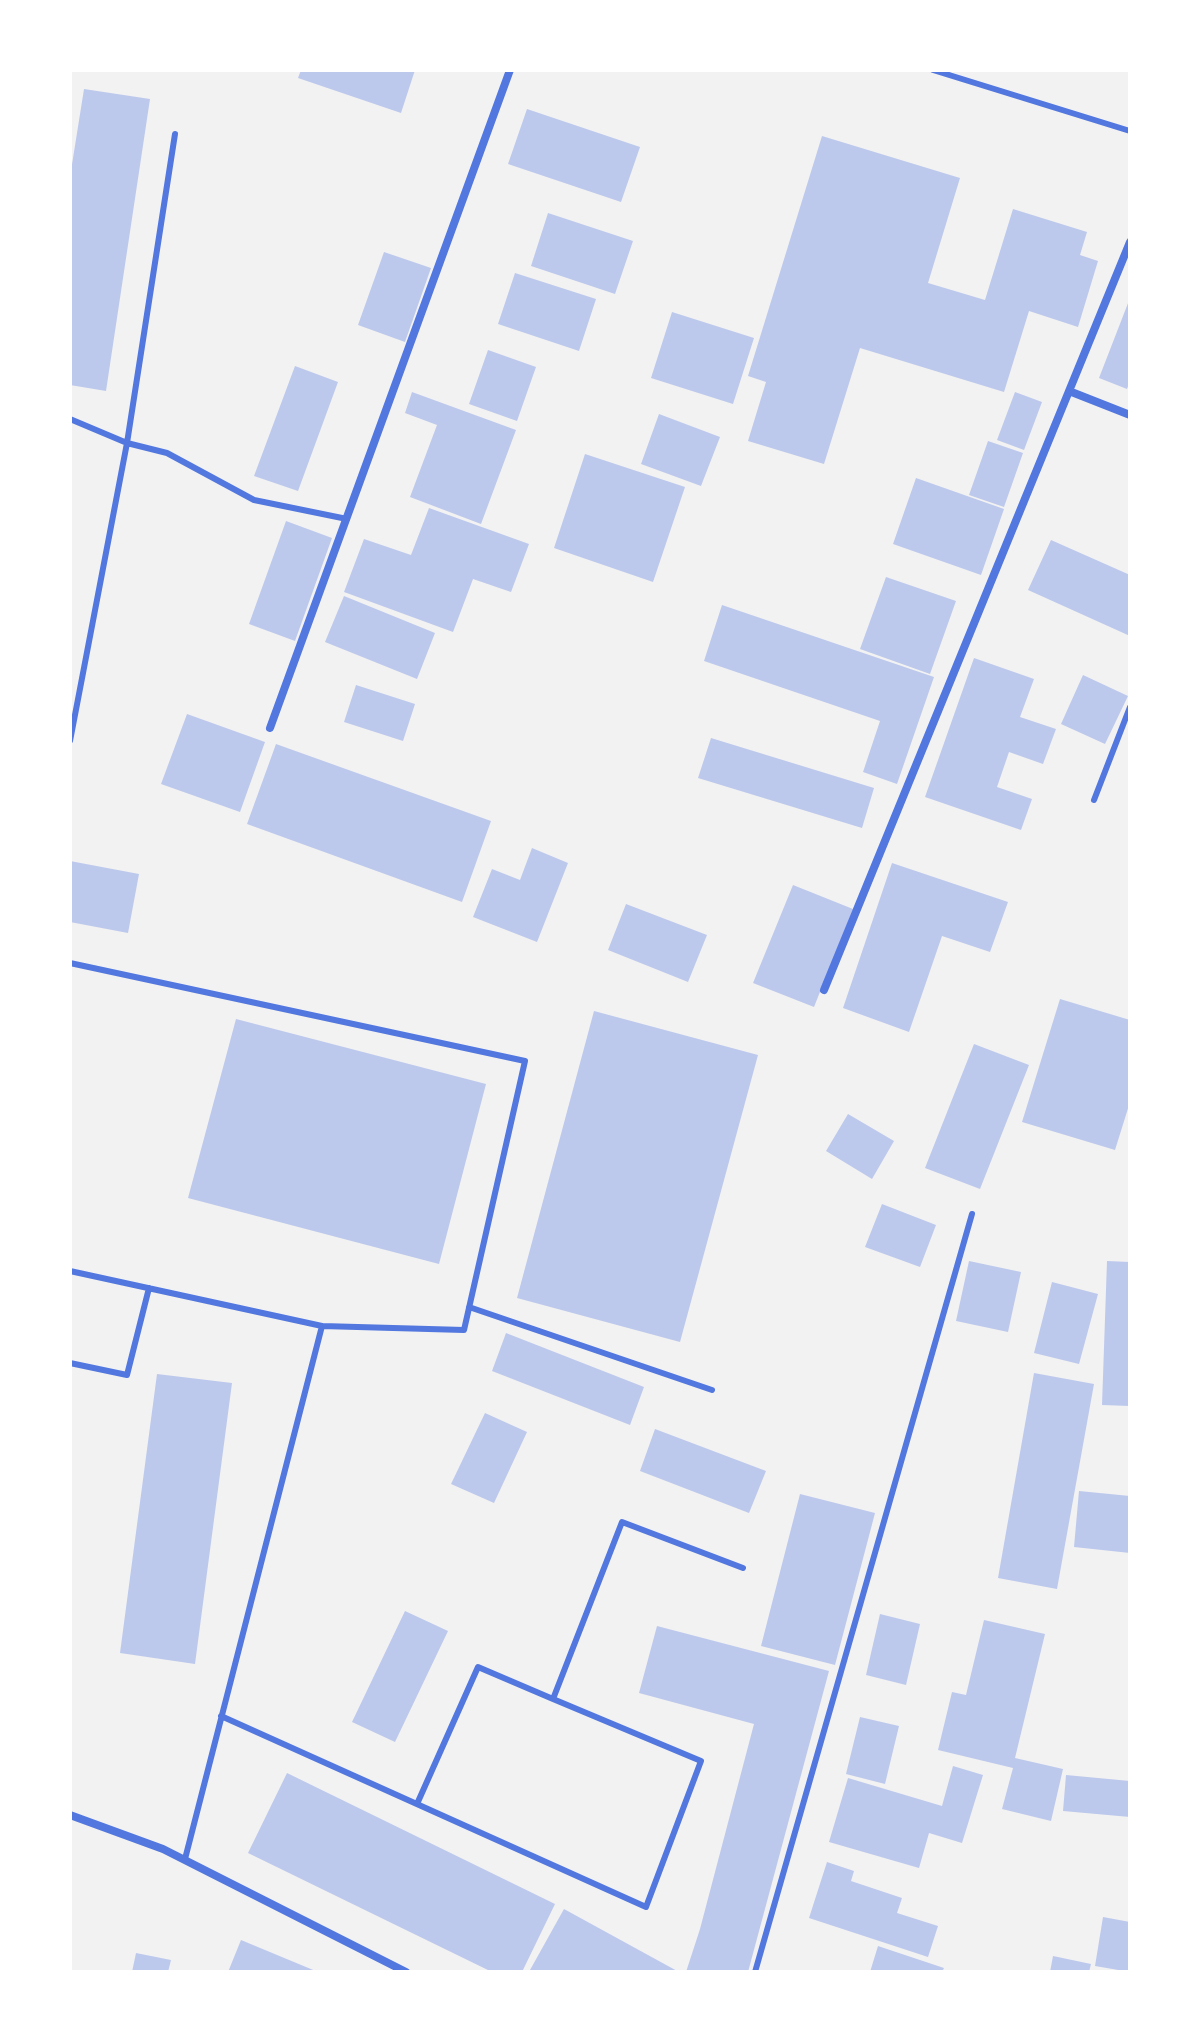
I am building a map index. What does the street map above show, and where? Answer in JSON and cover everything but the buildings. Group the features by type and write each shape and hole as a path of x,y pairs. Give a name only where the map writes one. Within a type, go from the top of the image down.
{"street":[{"path":"270,728 510,70"},
{"path":"824,990 1130,242"},
{"path":"1069,391 1130,415"},
{"path":"70,1815 185,1859 406,1972"}],"lane":[{"path":"933,70 1130,131"},
{"path":"70,741 127,443 175,134"},
{"path":"70,419 127,443 167,453 254,500 347,519"},
{"path":"1094,800 1130,707"},
{"path":"70,963 525,1061 464,1330 322,1326 70,1271"},
{"path":"755,1972 972,1214"},
{"path":"70,1363 127,1375 149,1288"},
{"path":"469,1307 712,1390"},
{"path":"185,1859 322,1326"},
{"path":"553,1699 622,1522 743,1568"},
{"path":"221,1716 646,1907 701,1761 478,1667 417,1804"}]}
